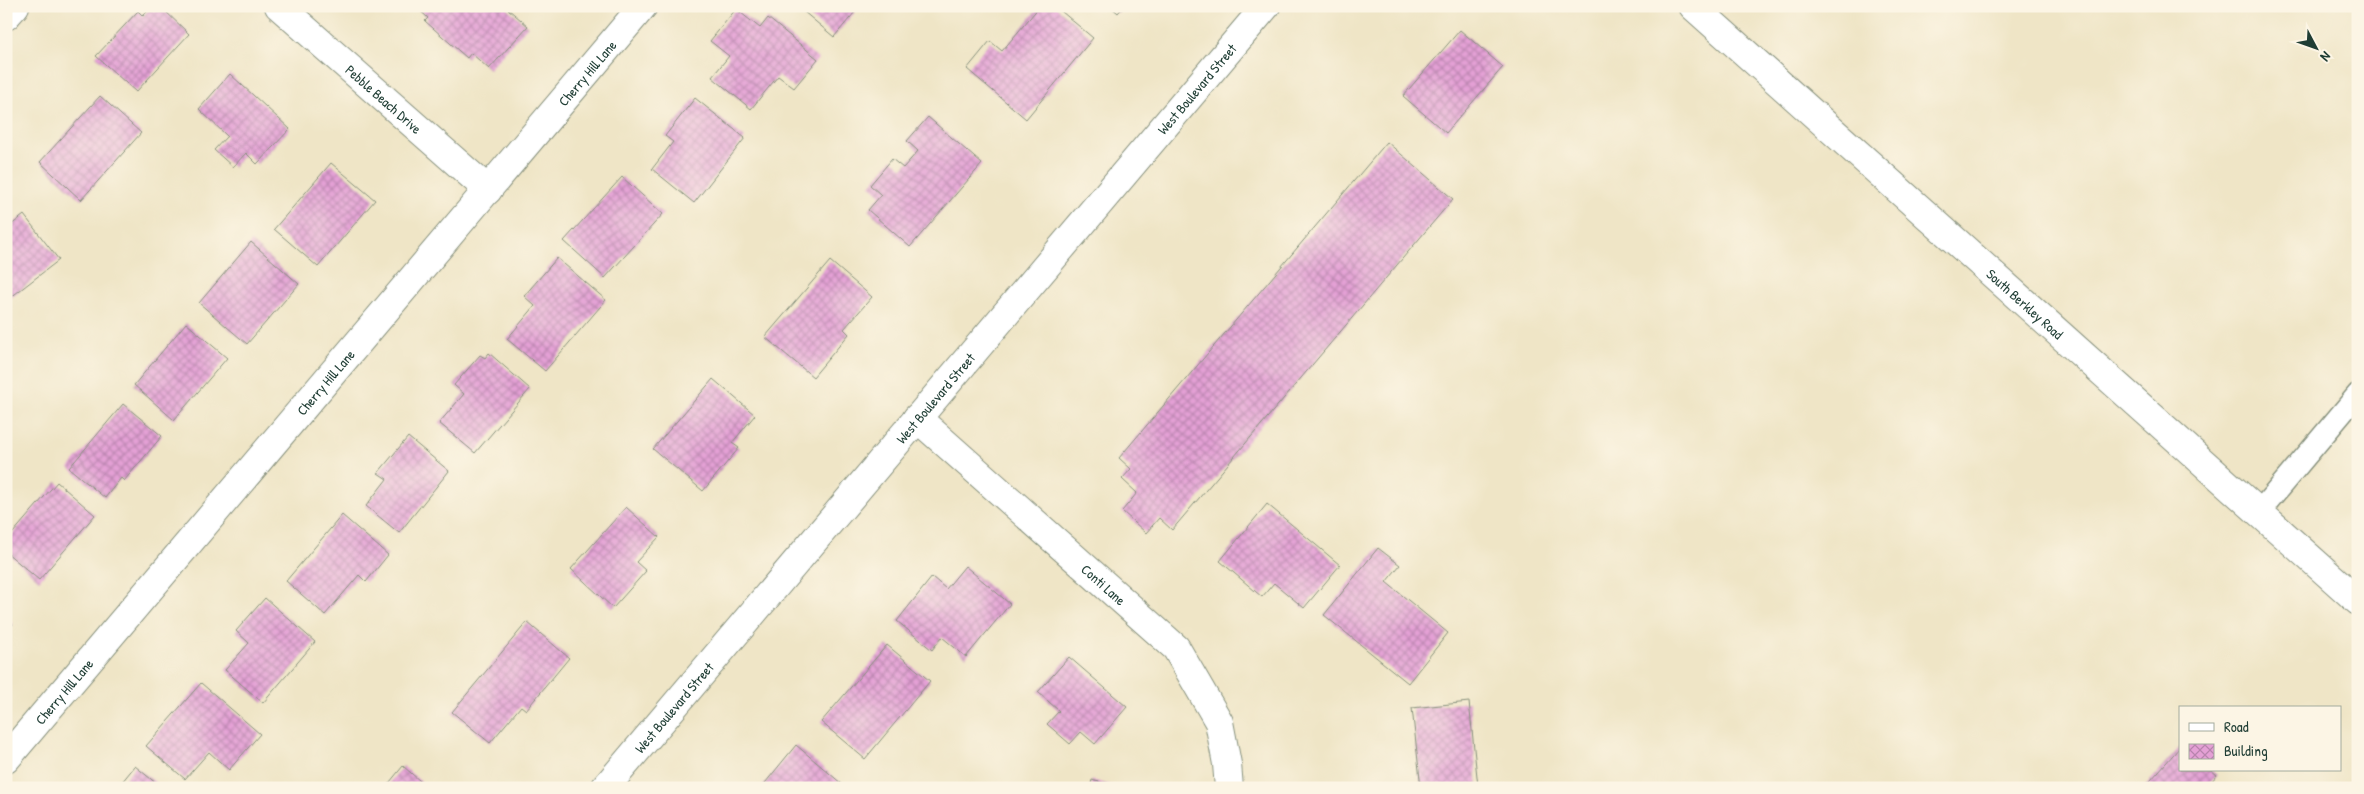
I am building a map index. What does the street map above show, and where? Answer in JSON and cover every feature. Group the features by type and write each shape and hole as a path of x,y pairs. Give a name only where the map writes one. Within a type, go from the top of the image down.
{"street":[{"path":"6,16 16,6"},
{"name":"Pebble Beach Drive","path":"280,6 488,190"},
{"name":"Cherry Hill Lane","path":"6,759 643,6"},
{"name":"West Boulevard Street","path":"604,788 1266,6"},
{"name":"South Berkley Road","path":"1694,6 2358,601"},
{"name":"Conti Lane","path":"917,418 1176,648 1219,722 1227,764 1229,788"}],"lane":[{"path":"2258,513 2358,394"}],"building":[{"path":"152,6 160,6 189,34 136,92 96,56 138,11 143,16"},
{"path":"415,6 510,6 508,9 528,26 489,69 471,53 467,58 425,21 428,18"},
{"path":"797,6 860,6 834,37"},
{"path":"1040,6 1055,6 1093,38 1026,119 967,69 990,41 1002,51"},
{"path":"1110,6 1124,6 1118,13"},
{"path":"736,9 760,28 768,18 818,59 794,88 778,76 751,109 712,77 729,56 710,41"},
{"path":"1460,30 1503,67 1446,133 1403,96"},
{"path":"230,74 290,129 257,164 246,153 233,167 214,150 227,136 199,109"},
{"path":"100,96 141,133 81,200 40,162"},
{"path":"695,98 745,138 694,203 652,169 673,142 665,136"},
{"path":"928,117 982,164 910,247 868,210 881,195 870,185 892,159 903,168 918,151 907,141"},
{"path":"1387,142 1453,199 1172,530 1159,518 1146,533 1122,511 1137,493 1122,479 1131,469 1119,458"},
{"path":"331,163 375,200 318,267 274,229"},
{"path":"622,177 663,214 605,278 564,241"},
{"path":"24,215 59,260 6,301 6,229"},
{"path":"251,242 299,284 247,344 199,303"},
{"path":"557,258 606,300 545,371 507,339 535,306 524,296"},
{"path":"830,261 872,297 844,329 849,334 813,377 765,337"},
{"path":"186,323 227,358 174,420 134,385"},
{"path":"489,353 530,389 475,453 439,423 464,394 454,385 480,355 485,358"},
{"path":"713,379 755,415 732,443 739,448 703,491 653,449"},
{"path":"123,404 162,436 124,481 121,478 105,498 69,468"},
{"path":"408,437 449,471 399,533 366,506 387,479 378,473"},
{"path":"57,482 95,515 39,580 6,552 6,541"},
{"path":"1267,504 1340,565 1304,608 1274,583 1262,597 1220,561"},
{"path":"626,507 659,537 636,562 646,571 613,608 571,569"},
{"path":"342,515 388,555 366,582 359,575 325,615 286,581"},
{"path":"1378,548 1400,565 1386,582 1448,633 1408,683 1324,615"},
{"path":"965,566 1010,604 966,657 942,637 932,650 897,621 932,577 946,589"},
{"path":"265,598 315,642 263,703 225,670 249,643 236,631"},
{"path":"6,618 13,624 6,632"},
{"path":"527,622 569,658 526,710 521,706 490,743 452,712"},
{"path":"887,645 930,681 865,759 821,722"},
{"path":"1069,657 1127,707 1095,744 1081,732 1070,744 1047,724 1059,711 1038,692"},
{"path":"201,683 260,734 229,770 209,752 185,779 146,746"},
{"path":"1469,702 1478,786 1421,788 1412,708"},
{"path":"796,745 842,784 839,788 761,788"},
{"path":"2179,748 2179,772 2213,772 2217,775 2206,788 2144,788"},
{"path":"135,766 162,788 117,788"},
{"path":"403,766 428,788 385,788"},
{"path":"1092,780 1116,787 1116,788 1090,788"}]}
